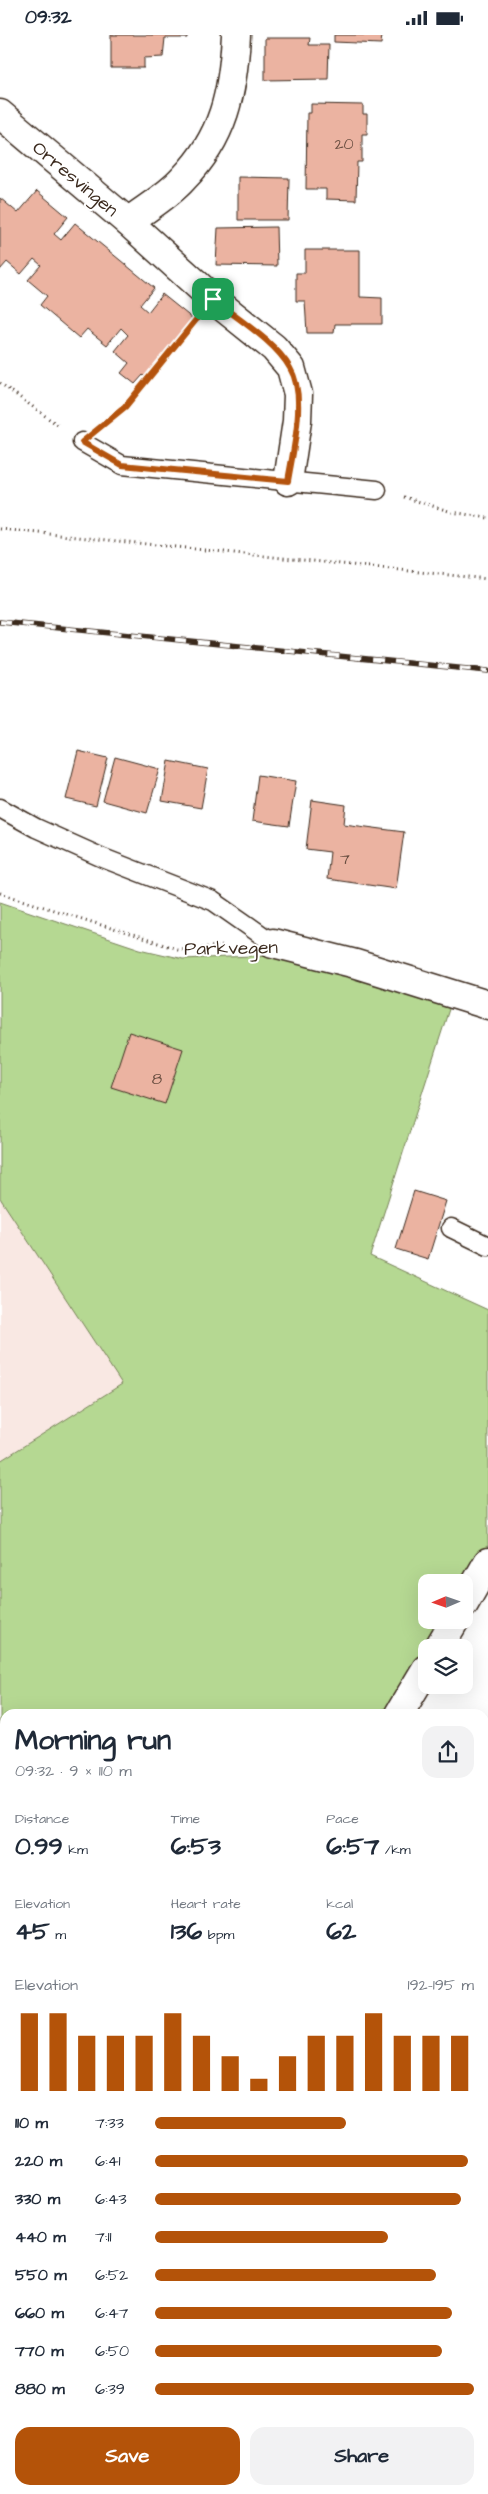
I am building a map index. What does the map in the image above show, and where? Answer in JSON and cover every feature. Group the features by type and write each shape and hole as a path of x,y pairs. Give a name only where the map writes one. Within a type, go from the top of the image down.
{"street":[{"name":"Orresvingen","path":"128,222 183,180 212,143 230,98 236,35"},
{"name":"Orresvingen","path":"0,114 128,222 213,299 274,348 291,368 298,395 297,421 288,481"},
{"name":"Parkvegen","path":"273,943 356,964 488,1005"},
{"path":"473,1589 488,1563"},
{"path":"402,1709 418,1682"}],"lane":[{"path":"82,442 122,465 377,489"},
{"path":"0,809 36,828 103,858 213,901 273,943"},
{"path":"451,1228 488,1246"}],"path":[{"path":"0,383 82,442 125,407 213,299"},
{"path":"377,489 452,512 488,518"},
{"path":"0,529 488,579"},
{"name":"Parkvegen","path":"1,894 177,949 273,943"}],"shaded area":[{"path":"0,1198 122,1384 0,1461"}],"green space":[{"path":"0,902 140,949 183,959 275,955 450,1006 370,1256 488,1310 488,1545 471,1574 418,1574 418,1629 436,1629 430,1639 418,1639 418,1659 387,1709 0,1709 0,1461 122,1384 0,1198"}],"building":[{"path":"111,35 187,35 187,38 165,38 163,57 144,58 144,68 111,68"},
{"path":"334,35 382,35 381,44 334,42"},
{"path":"265,38 310,38 309,45 329,45 328,79 265,80"},
{"path":"311,104 363,105 363,114 367,114 367,134 362,134 362,162 357,162 356,200 326,199 326,189 306,189 307,113 311,113"},
{"path":"238,177 289,178 288,220 238,220"},
{"path":"37,191 68,217 54,234 61,240 75,223 154,288 140,305 148,312 162,294 193,319 145,377 143,375 135,384 121,373 129,363 115,351 128,335 121,328 107,345 87,329 79,338 40,305 47,296 28,280 41,265 34,259 21,274 7,262 0,270 0,198 18,213"},
{"path":"276,227 277,266 216,265 218,228"},
{"path":"305,250 360,250 360,297 382,298 382,324 335,324 334,333 307,333 305,301 296,301 296,273 305,273"},
{"path":"78,751 108,758 96,806 66,799"},
{"path":"115,757 160,769 147,813 103,801"},
{"path":"169,761 208,769 201,808 162,801"},
{"path":"258,775 296,781 289,826 252,821"},
{"path":"312,800 346,805 344,824 404,832 396,889 327,879 330,852 306,849"},
{"path":"129,1032 183,1049 165,1104 111,1087"},
{"path":"414,1191 446,1201 428,1259 396,1249"}],"railway":[{"path":"0,622 488,671"}],"route":[{"path":"213,299 274,348 291,368 298,395 297,421 288,481 122,465 82,442 125,407 213,299"}]}
